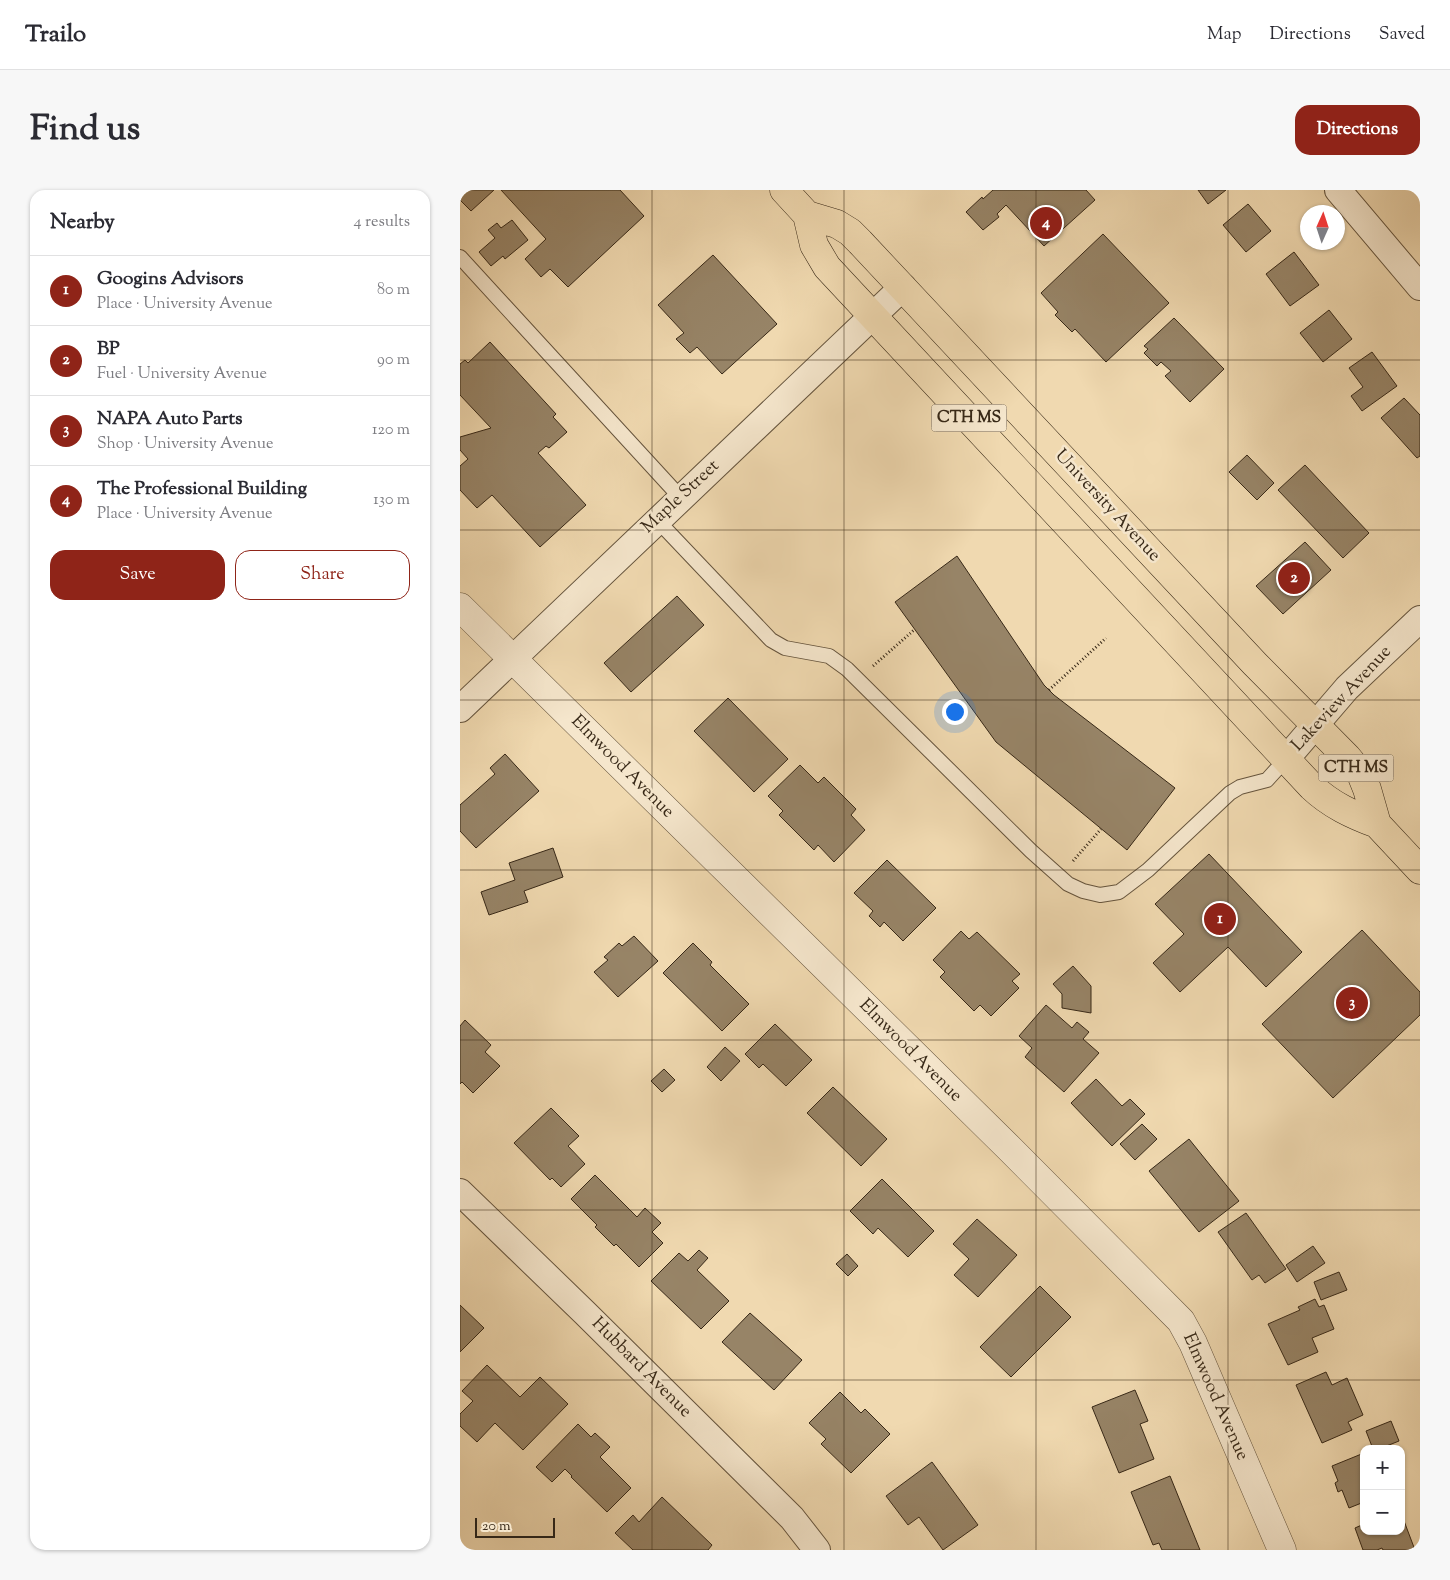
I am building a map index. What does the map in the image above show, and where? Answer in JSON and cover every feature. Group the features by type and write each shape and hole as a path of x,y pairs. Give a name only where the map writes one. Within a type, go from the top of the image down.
{"main road":[{"name":"University Avenue","path":"784,190 807,215 814,245 823,262 1312,787 1332,803 1360,818 1377,824"},
{"name":"University Avenue","path":"807,215 837,224 850,232 1255,664 1347,757 1361,774 1377,824 1420,870"}],"street":[{"path":"1338,190 1420,287"},
{"name":"Maple Street","path":"460,709 903,287"},
{"name":"Elmwood Avenue","path":"460,607 1011,1150 1181,1321 1193,1343 1282,1550"},
{"name":"Lakeview Avenue","path":"1286,759 1351,684 1420,619"},
{"name":"Hubbard Avenue","path":"460,1192 592,1319 792,1518 817,1550"}],"lane":[{"path":"460,257 681,498"},
{"path":"657,520 771,640 784,648 828,656 847,669 1031,851 1068,884 1084,891 1100,895 1119,892 1155,864 1230,793 1240,786 1267,780 1286,759"}],"path":[{"path":"857,679 914,630"},
{"path":"1049,690 1106,638"},
{"path":"1059,876 1101,829"}],"building":[{"path":"460,190 494,190 471,211 460,200"},
{"path":"501,190 620,190 644,216 568,287 550,269 541,277 525,259 546,239"},
{"path":"993,190 1086,190 1095,200 1044,246 1006,205 997,214 999,217 983,230 966,212 982,197 983,199"},
{"path":"1198,190 1226,190 1208,204"},
{"path":"1248,204 1271,231 1246,252 1223,225"},
{"path":"512,220 528,240 505,259 503,256 491,266 479,252 495,238 488,230 497,223 501,228"},
{"path":"1103,234 1169,303 1106,362 1075,329 1072,332 1055,315 1058,312 1041,293"},
{"path":"1294,252 1319,285 1290,306 1266,274"},
{"path":"713,255 777,324 722,374 697,347 690,353 676,339 684,333 658,305"},
{"path":"1329,310 1352,339 1323,362 1300,333"},
{"path":"1174,318 1224,369 1190,402 1165,376 1171,371 1161,362 1157,366 1144,353 1148,349 1144,346"},
{"path":"490,342 556,414 553,417 567,432 549,448 546,446 538,453 586,505 540,547 492,495 477,508 460,490 460,466 468,459 460,450 460,437 491,428 460,395 460,364 465,360 468,363"},
{"path":"1372,352 1397,386 1362,411 1351,396 1363,387 1349,368"},
{"path":"1404,398 1420,415 1420,456 1417,458 1381,418"},
{"path":"1247,455 1274,483 1257,500 1229,472"},
{"path":"1305,465 1369,533 1343,558 1278,490"},
{"path":"1305,542 1331,570 1283,614 1256,586"},
{"path":"957,556 1044,685 1054,695 1175,788 1127,850 996,742 895,602"},
{"path":"677,596 704,625 631,692 604,663"},
{"path":"728,698 788,759 754,792 694,731"},
{"path":"505,754 539,791 476,848 460,831 460,805 495,774 490,768"},
{"path":"800,765 818,783 824,777 856,809 851,815 865,830 834,862 818,845 814,850 779,815 783,811 768,796"},
{"path":"553,848 563,877 524,891 528,902 489,915 481,892 515,880 509,863"},
{"path":"1209,854 1302,952 1266,987 1228,947 1180,992 1153,963 1184,934 1155,904"},
{"path":"887,860 936,908 903,941 884,922 880,927 869,916 873,911 854,893"},
{"path":"1362,930 1420,992 1420,1015 1333,1098 1262,1024"},
{"path":"961,931 969,939 977,932 1020,974 1012,981 1019,988 991,1016 980,1005 974,1011 940,977 945,972 933,960"},
{"path":"634,936 658,961 618,997 594,972 608,960 604,957 619,943 622,946"},
{"path":"693,943 712,962 710,965 749,1004 722,1031 663,973"},
{"path":"1073,966 1091,986 1091,1013 1062,1008 1062,994 1053,984"},
{"path":"1046,1005 1072,1028 1077,1022 1089,1032 1083,1039 1099,1053 1064,1092 1025,1057 1032,1048 1019,1036"},
{"path":"465,1020 491,1045 485,1052 500,1066 473,1093 462,1082 460,1084 460,1026"},
{"path":"775,1024 812,1060 786,1086 763,1064 759,1068 745,1054"},
{"path":"725,1047 740,1061 721,1081 707,1067"},
{"path":"664,1069 675,1080 662,1092 651,1081"},
{"path":"1096,1079 1122,1106 1130,1099 1145,1114 1112,1146 1071,1103"},
{"path":"833,1087 887,1139 861,1166 807,1113"},
{"path":"551,1108 579,1136 568,1146 585,1164 561,1187 552,1178 550,1180 514,1143"},
{"path":"1142,1124 1157,1139 1135,1160 1120,1144"},
{"path":"1189,1139 1239,1201 1199,1232 1149,1171"},
{"path":"595,1175 637,1217 645,1208 661,1223 652,1232 663,1243 639,1267 616,1244 614,1246 595,1227 597,1225 571,1199"},
{"path":"882,1179 934,1231 908,1257 878,1228 873,1234 850,1211"},
{"path":"1246,1213 1286,1269 1265,1283 1259,1275 1252,1280 1218,1232"},
{"path":"977,1219 1017,1255 978,1297 954,1275 969,1259 953,1244"},
{"path":"1313,1246 1325,1263 1297,1282 1286,1265"},
{"path":"699,1250 708,1258 697,1270 729,1301 701,1329 651,1281 679,1253 688,1261"},
{"path":"847,1254 858,1266 848,1276 836,1264"},
{"path":"1339,1272 1347,1290 1321,1300 1314,1282"},
{"path":"1040,1286 1071,1317 1011,1377 980,1347"},
{"path":"1315,1299 1319,1307 1324,1305 1334,1329 1312,1338 1318,1352 1288,1365 1268,1324 1300,1310 1298,1307"},
{"path":"460,1305 484,1328 460,1352"},
{"path":"750,1313 802,1360 774,1390 722,1342"},
{"path":"487,1365 520,1397 540,1377 568,1404 523,1450 495,1423 477,1442 460,1426 460,1414 473,1401 462,1391"},
{"path":"1326,1372 1332,1385 1347,1378 1363,1415 1348,1422 1352,1430 1322,1443 1296,1385"},
{"path":"1135,1390 1148,1421 1140,1424 1154,1459 1119,1473 1092,1407"},
{"path":"840,1392 861,1413 865,1409 890,1434 851,1473 821,1444 826,1439 809,1423"},
{"path":"1391,1421 1399,1441 1389,1445 1371,1445 1366,1431"},
{"path":"578,1424 591,1437 595,1433 610,1447 600,1457 631,1488 607,1512 565,1469 552,1482 536,1467"},
{"path":"1360,1455 1360,1504 1349,1508 1342,1490 1338,1492 1335,1483 1338,1481 1332,1466"},
{"path":"932,1462 978,1525 943,1550 919,1517 908,1525 886,1496"},
{"path":"1170,1476 1200,1550 1162,1550 1159,1543 1153,1545 1131,1492"},
{"path":"662,1497 712,1545 708,1550 633,1550 615,1533 633,1515 639,1522"},
{"path":"1405,1524 1415,1550 1383,1550 1382,1548 1363,1550 1355,1528 1360,1526 1360,1535 1405,1535"}],"place":[{"name":"The Professional Building","path":"1046,223"},
{"name":"BP","path":"1294,578"},
{"name":"Googins Advisors","path":"1220,919"},
{"name":"NAPA Auto Parts","path":"1352,1003"}]}
